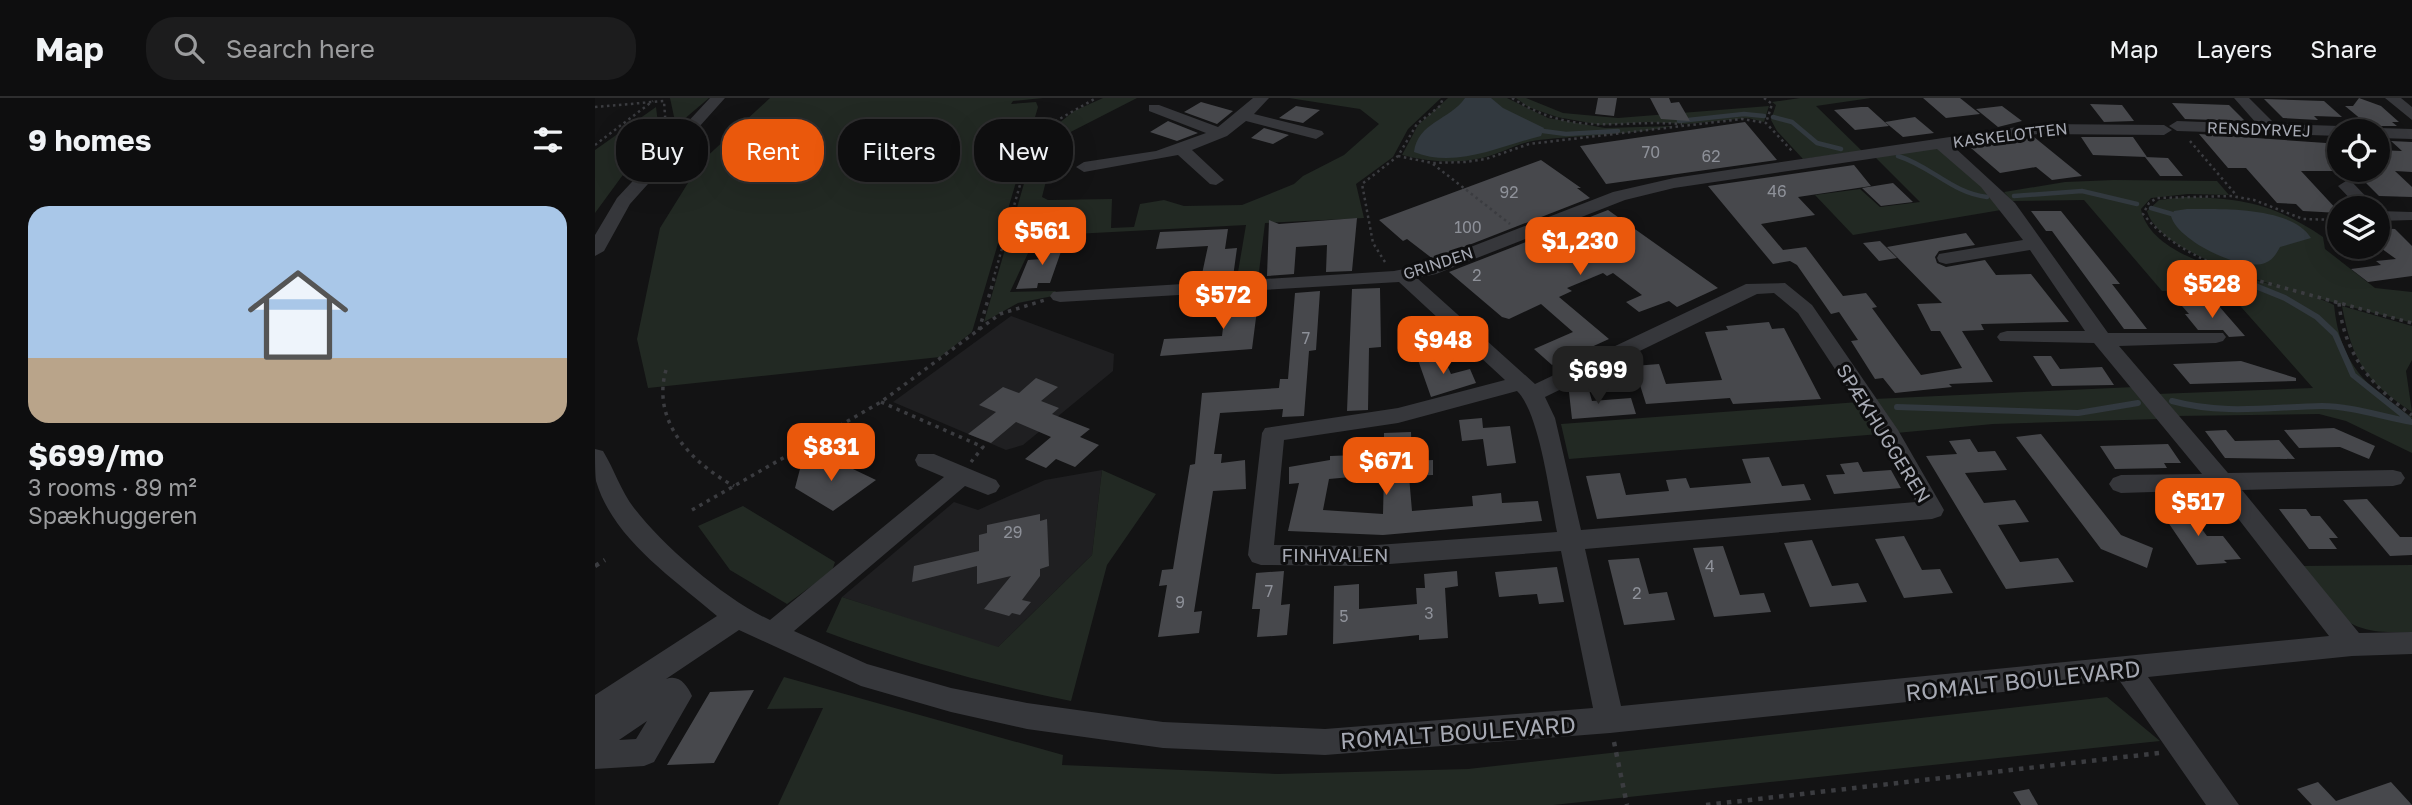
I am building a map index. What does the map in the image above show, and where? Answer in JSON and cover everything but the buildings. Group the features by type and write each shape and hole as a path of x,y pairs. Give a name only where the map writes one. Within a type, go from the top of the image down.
{"street":[{"path":"698,119 718,98"},
{"path":"703,119 729,98"},
{"path":"1084,167 1182,150 1221,133 1246,116 1262,98"},
{"path":"2241,98 2271,129"},
{"path":"2392,98 2412,115"},
{"path":"1154,108 1221,133"},
{"path":"1246,116 1316,134"},
{"name":"RENSDYRVEJ","path":"2171,128 2327,131"},
{"name":"KASKELOTTEN","path":"1803,163 2038,129 2171,128"},
{"path":"2390,133 2412,134"},
{"name":"KASKELOTTEN","path":"1940,143 2009,207 2032,244 2102,338 2222,482 2352,645"},
{"path":"1182,150 1216,180"},
{"name":"GRINDEN","path":"1060,296 1399,276 1429,270 1619,196 1674,183 1803,163"},
{"path":"595,251 623,202 641,182"},
{"path":"2346,186 2356,196"},
{"path":"2393,203 2410,219"},
{"path":"2390,217 2410,219"},
{"path":"1946,258 2032,244"},
{"path":"1399,276 1526,388 1544,418 1573,539 1610,720"},
{"name":"SPÆKHUGGEREN","path":"1526,388 1752,288 1778,287 1805,309 1890,436 1931,510 1573,539"},
{"path":"1096,316 1104,293"},
{"path":"2007,337 2216,337"},
{"name":"FINHVALEN","path":"1526,388 1393,419 1273,433 1261,555 1375,555 1573,539"},
{"name":"ROMALT BOULEVARD","path":"595,457 623,512 653,547 737,617 861,674 951,700 1027,716 1163,734 1325,742 1610,720 2127,670 2352,645 2412,643"},
{"path":"926,460 988,486"},
{"path":"772,634 961,475"},
{"path":"2121,484 2393,478"},
{"path":"595,711 618,686 737,617"},
{"path":"2127,670 2224,805"},
{"path":"595,740 672,689 678,696 644,752 595,755"}],"path":[{"path":"979,330 1031,146 1049,125 1096,98"},
{"path":"1399,276 1374,243 1362,184 1398,156 1416,124 1440,106 1443,98"},
{"path":"1512,98 1532,110 1582,123 1621,127 1649,122 1685,125"},
{"path":"1765,98 1772,104 1766,123"},
{"path":"595,107 656,99 664,101 665,119"},
{"path":"595,145 656,99"},
{"path":"1398,156 1432,163 1486,159 1529,144 1662,131 1685,125 1742,119 1766,123 1803,163"},
{"path":"2171,128 2237,197"},
{"path":"1432,163 1523,233"},
{"path":"2327,220 2303,219 2237,197 2167,196 2149,203 2143,214 2156,232 2198,259 2412,323"},
{"path":"692,510 881,402 1011,308 1060,296"},
{"path":"2339,303 2339,323 2355,365 2379,390 2412,415"},
{"path":"666,370 663,408 684,446 701,466 734,486"},
{"path":"881,402 983,447 961,475"},
{"path":"595,566 605,560"},
{"path":"1610,720 1627,805"},
{"path":"1706,805 2159,754"}],"shaded area":[{"path":"670,98 709,98 684,119 674,119"},
{"path":"770,98 1043,98 1013,101 1011,104 1036,102 1038,107 1034,119 974,119 974,182 1016,182 972,332 940,357 648,388 637,339 660,228 689,182 708,182 708,156 722,143 722,182 824,182 824,119 747,119"},
{"path":"1103,98 1137,98 1073,131 1073,119 1064,119 1074,111"},
{"path":"1289,98 1441,98 1408,129 1393,157 1356,184 1364,218 1265,223 1258,280 1194,283 1237,278 1246,225 1036,236 1010,292 1056,291 1053,296 1018,303 984,322 1024,182 1046,182 1042,197 1048,200 1112,199 1111,228 1134,227 1140,204 1164,200 1184,206 1242,205 1294,184 1303,176 1344,155 1379,124 1360,109"},
{"path":"1448,98 1507,98 1548,118 1605,128 1674,126 1532,141 1472,160 1432,161 1402,155 1418,125"},
{"path":"1465,98 1491,98 1503,108 1544,128 1541,136 1462,157 1430,157 1414,152 1422,134"},
{"path":"1516,98 1526,98 1563,113 1618,118 1769,106 1764,122 1748,118 1688,124 1647,122 1601,125 1557,117 1528,107"},
{"path":"1800,98 1871,98 1816,106 1862,151 1803,159 1777,131 1771,120 1776,105 1772,102"},
{"path":"656,107 657,119 639,119"},
{"path":"616,135 618,182 595,213 595,150"},
{"path":"1938,149 1991,193 2001,210 1853,235 1815,195 1860,189 1880,207 1920,202 1874,156"},
{"path":"2217,181 2229,195 2188,194 2151,198 2141,209 2151,230 2170,246 2195,260 2334,305 2342,343 2358,372 2381,395 2412,417 2412,453 2346,421 2319,414 2175,416 2157,394 2313,388 2226,290 2162,291 2084,200 2012,201 2004,192 2065,182"},
{"path":"2185,197 2241,201 2289,217 2323,237 2327,259 2338,259 2375,288 2412,292 2412,323 2265,282 2187,250 2160,231 2147,211 2159,200"},
{"path":"2235,210 2272,215 2288,220 2311,238 2280,247 2265,263 2241,263 2211,252 2185,235 2171,216 2174,211"},
{"path":"2342,306 2412,326 2412,360 2406,371 2412,412 2383,391 2363,368 2351,342"},
{"path":"1011,316 1114,354 1113,371 1023,445 1006,450 893,402"},
{"path":"2134,387 2159,419 1993,424 1896,433 1874,399"},
{"path":"1859,402 1880,434 1569,459 1561,424"},
{"path":"1102,470 1092,555 997,648 842,597 954,502 978,510 1045,480"},
{"path":"1102,470 1156,494 1107,565 1071,701 947,671 826,632 842,597 998,647 1092,555"},
{"path":"743,506 835,562 832,571 787,604 730,570 698,526"},
{"path":"2412,565 2412,632 2388,632 2356,626 2334,610 2299,566"},
{"path":"784,677 1063,755 1062,765 1278,774 1468,769 2107,697 2160,741 1553,805 778,805 823,708 767,709"}],"waterway":[{"path":"1679,121 1744,114 1764,116"},
{"path":"1773,117 1792,122 1817,143 1841,149"},
{"path":"1543,131 1566,134 1618,131"},
{"path":"1898,156 1910,160 1952,185 1987,197"},
{"path":"2014,196 2082,191 2137,204"},
{"path":"2151,208 2172,214"},
{"path":"2253,285 2285,298 2317,317 2335,334 2353,375 2408,419"},
{"path":"2172,401 2228,409 2333,406 2412,422"},
{"path":"1897,407 2078,413 2138,403"}]}
